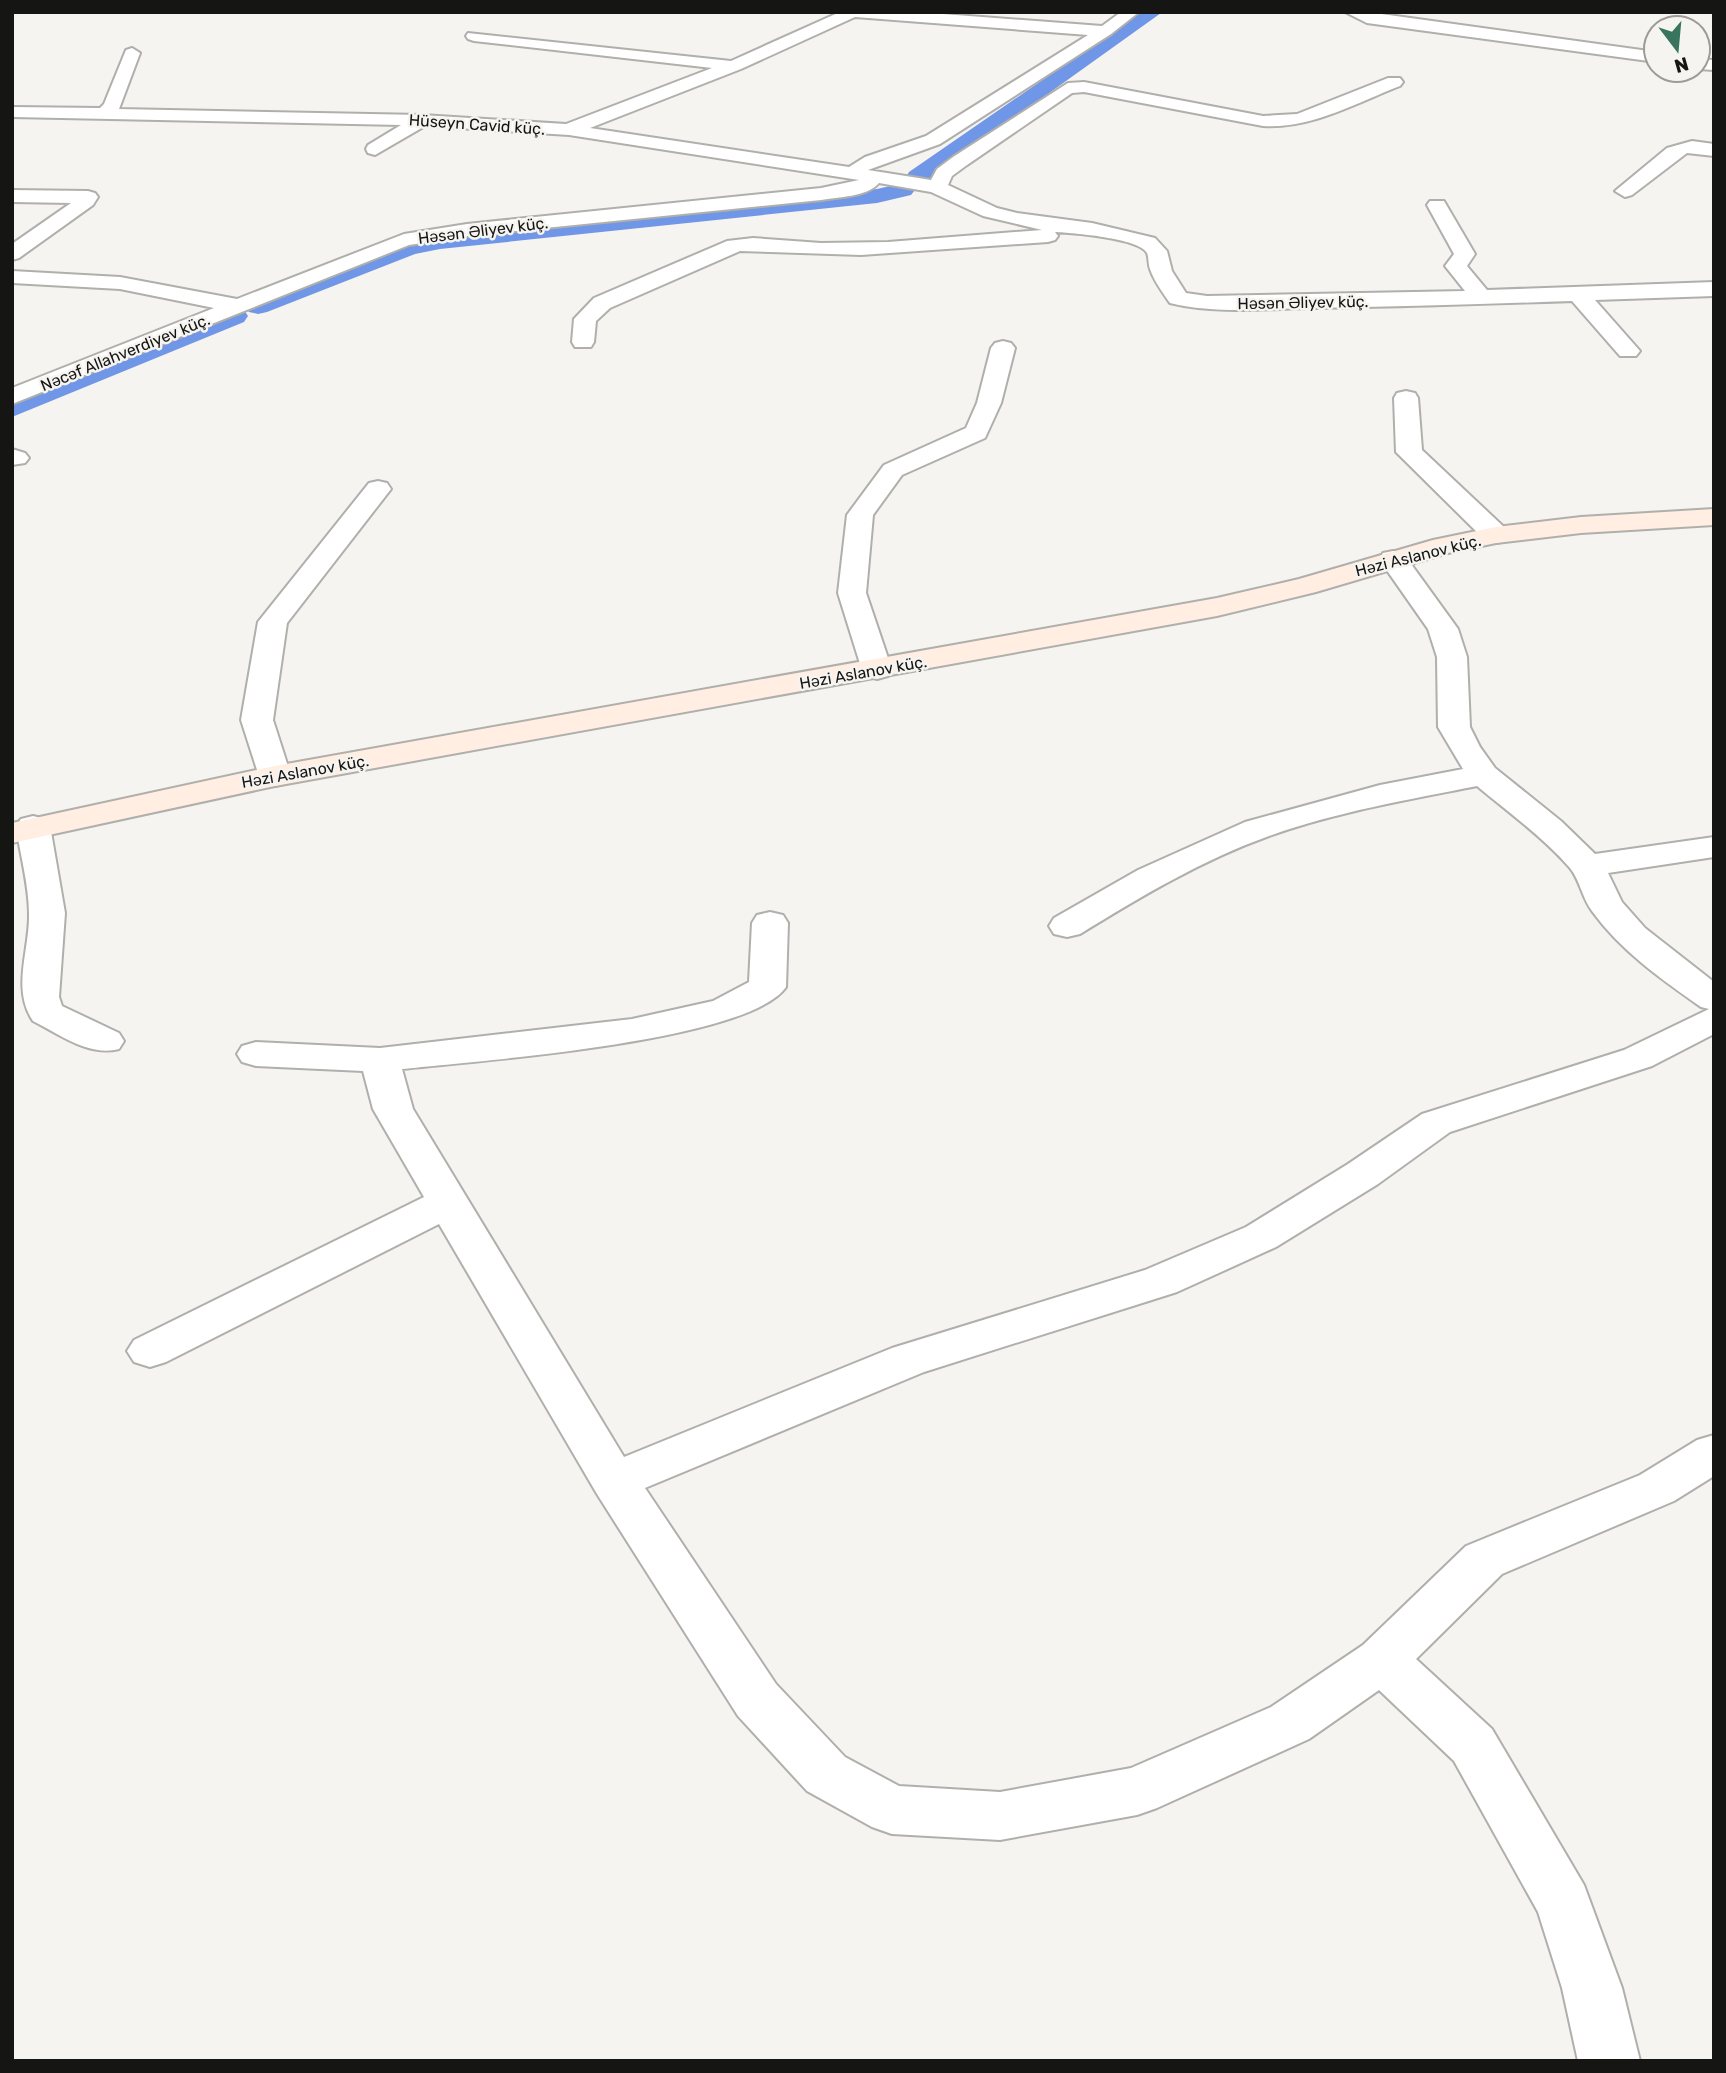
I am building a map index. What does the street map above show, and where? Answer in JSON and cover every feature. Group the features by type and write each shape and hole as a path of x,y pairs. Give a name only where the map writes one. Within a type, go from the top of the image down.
{"street":[{"path":"569,130 735,65 851,12 1105,31"},
{"path":"853,173 873,161 933,140 1105,31 1130,12"},
{"path":"1353,12 1367,18 1642,55"},
{"path":"1436,48 1470,32"},
{"path":"474,36 735,65"},
{"path":"106,112 112,106 132,53"},
{"path":"937,187 944,173 1068,88 1084,87 1263,121 1285,122 1301,119 1394,82"},
{"name":"Hüseyn Cavid küç.","path":"12,112 422,120 569,130 937,187"},
{"path":"375,149 422,120"},
{"path":"1625,191 1640,183 1678,150 1690,147 1714,150"},
{"name":"Həsən Əliyev küç.","path":"238,306 404,240 425,235 821,194 849,190 880,177"},
{"name":"Həsən Əliyev küç.","path":"937,187 990,212 1014,219 1092,229 1148,242 1157,251 1161,271 1178,298 1206,303 1482,298 1714,289"},
{"path":"12,196 88,197 12,254"},
{"path":"1437,205 1465,254 1456,266 1482,298"},
{"path":"583,342 585,319 602,303 727,247 751,244 812,250 892,249 1031,238 1092,229"},
{"path":"12,277 120,283 238,306"},
{"path":"1579,295 1628,351"},
{"name":"Nəcəf Allahverdiyev küç.","path":"12,397 238,306"},
{"path":"877,670 852,593 860,515 893,470 976,433 989,404 1003,348"},
{"path":"1406,398 1409,452 1496,536"},
{"path":"275,776 257,720 273,622 378,489"},
{"name":"Həzi Aslanov küç.","path":"22,830 275,776 1217,607 1306,586 1393,559 1496,536 1581,525 1714,517"},
{"path":"1393,559 1443,629 1452,657 1454,727 1464,748 1483,775 1549,828 1587,866 1606,906 1632,936 1672,970 1714,999"},
{"path":"1067,926 1150,877 1257,829 1380,795 1483,775"},
{"path":"22,830 47,913 40,997 46,1013 105,1041"},
{"path":"1587,866 1714,847"},
{"path":"256,1054 380,1060 632,1031 724,1010 768,987 770,923"},
{"path":"614,1481 908,1360 1161,1281 1261,1237 1363,1174 1436,1123 1638,1058 1714,1019"},
{"path":"380,1060 393,1109 614,1481 757,1700 827,1774 892,1810 1000,1816 1137,1791 1290,1723 1382,1660 1485,1560 1657,1488 1714,1453"},
{"path":"149,1351 448,1202"},
{"path":"1382,1660 1473,1745 1564,1904 1592,1989 1609,2061"}],"waterway":[{"path":"917,177 1152,13"},
{"path":"258,306 409,248 440,242 877,196 903,190"},
{"path":"12,408 235,316"}]}
